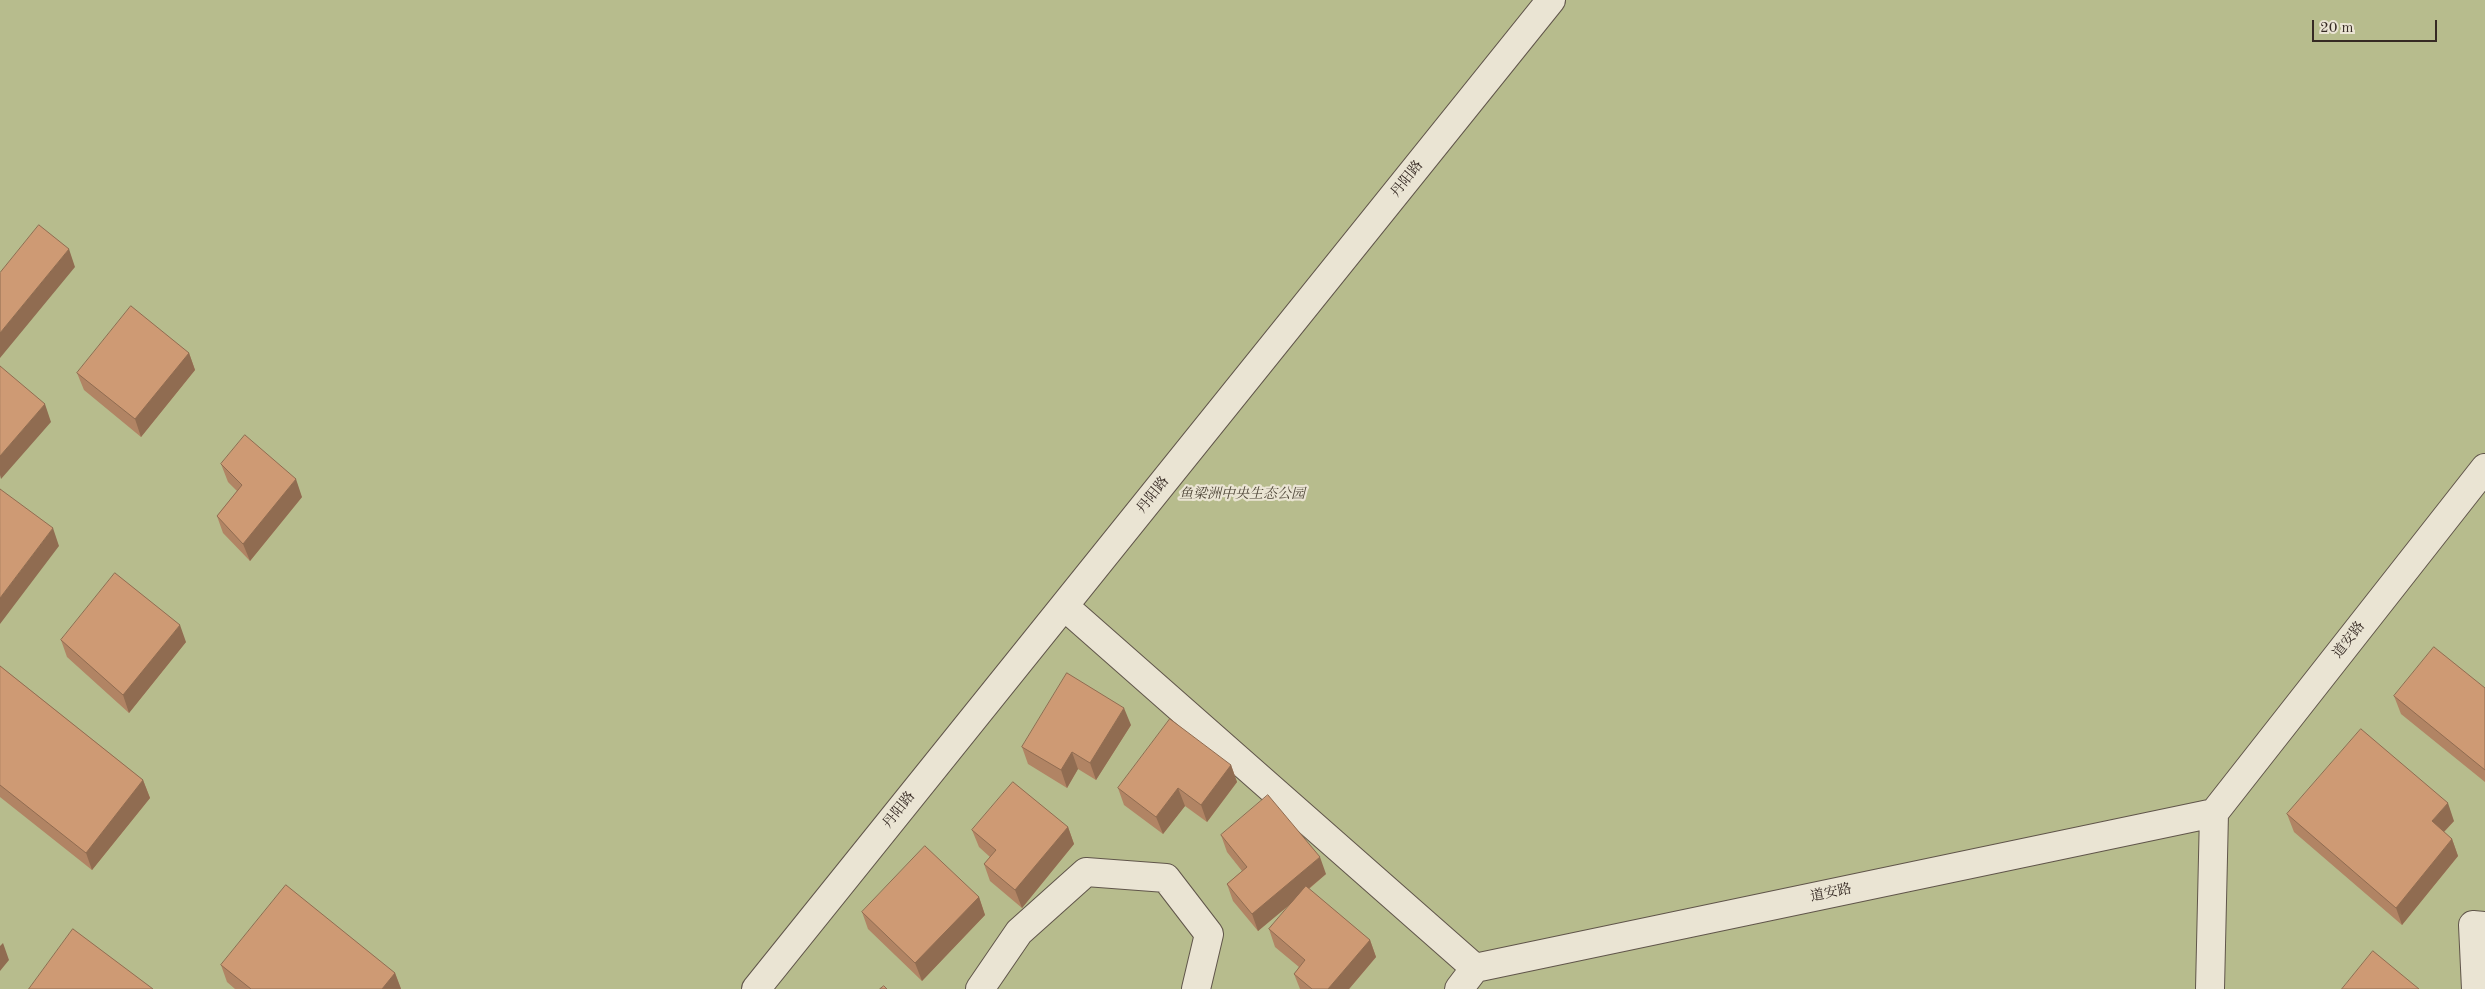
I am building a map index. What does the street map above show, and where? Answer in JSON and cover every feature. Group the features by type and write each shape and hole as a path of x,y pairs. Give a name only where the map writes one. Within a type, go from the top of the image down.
{"street":[{"name":"丹阳路","path":"756,989 1551,0"},
{"name":"道安路","path":"1475,968 2214,813 2485,468"},
{"path":"1064,606 1475,968 1459,989"},
{"path":"2210,989 2214,813"},
{"path":"980,989 1020,932 1086,872 1166,878 1209,934 1196,989"},
{"path":"2476,989 2473,925 2485,926"}],"green space":[{"name":"鱼梁洲中央生态公园","path":"0,0 2485,0 2485,989 0,989"}],"building":[{"path":"39,225 69,249 0,333 0,273"},
{"path":"131,306 189,353 135,419 77,373"},
{"path":"0,366 45,404 0,456"},
{"path":"245,435 296,479 243,544 217,516 242,485 221,464"},
{"path":"0,489 53,528 0,598"},
{"path":"115,573 180,625 123,695 61,640"},
{"path":"2434,647 2485,688 2485,770 2394,696"},
{"path":"0,666 143,780 86,853 0,785"},
{"path":"1067,673 1124,708 1090,763 1072,752 1061,770 1022,747"},
{"path":"1170,719 1231,765 1201,805 1178,788 1156,817 1118,788"},
{"path":"2361,729 2448,803 2432,821 2452,839 2396,908 2287,814"},
{"path":"1013,782 1068,827 1015,890 984,864 996,850 972,830"},
{"path":"1268,795 1320,857 1252,914 1227,884 1247,867 1221,835"},
{"path":"925,846 979,897 915,963 862,912"},
{"path":"286,885 395,973 382,989 251,989 221,965"},
{"path":"1306,886 1370,940 1328,989 1312,989 1294,974 1305,960 1269,929"},
{"path":"73,929 153,989 29,989"},
{"path":"2373,951 2419,989 2342,989"}]}
